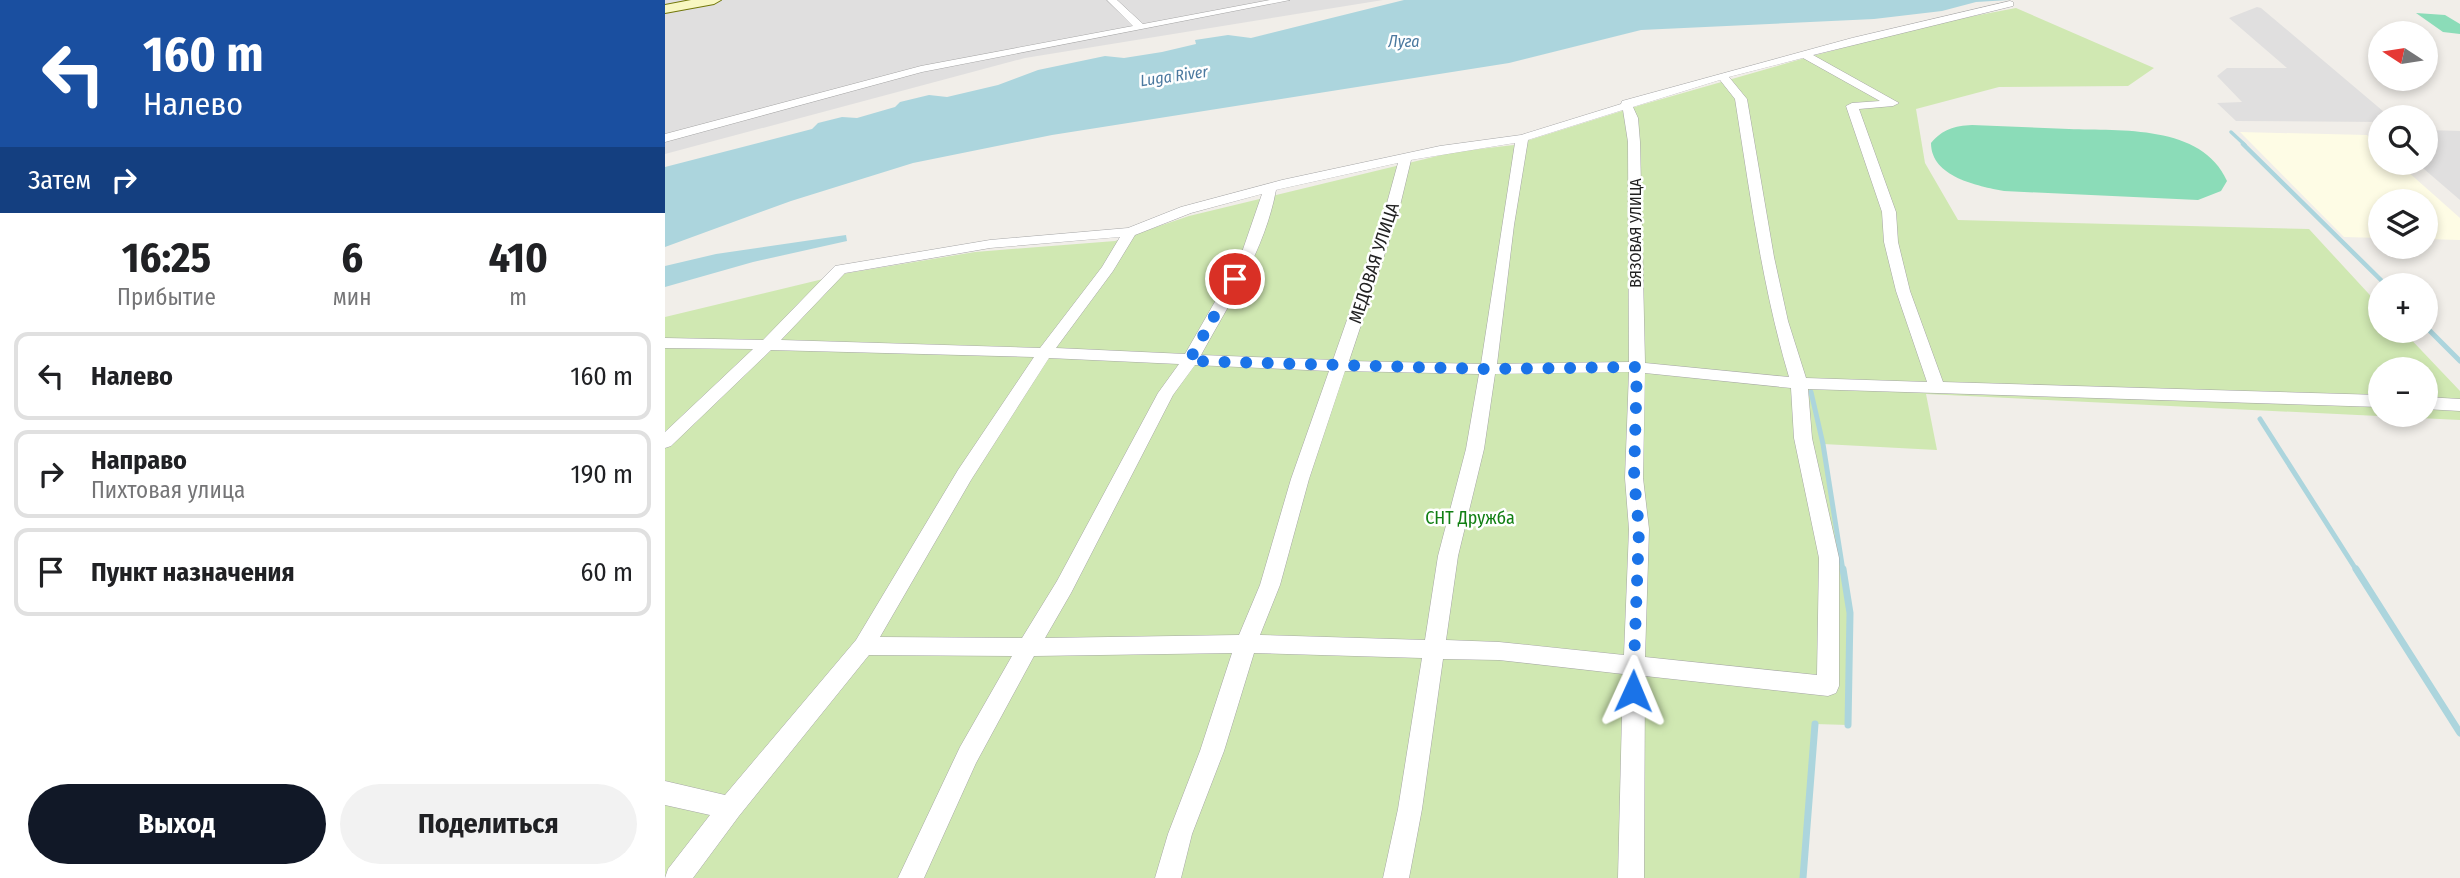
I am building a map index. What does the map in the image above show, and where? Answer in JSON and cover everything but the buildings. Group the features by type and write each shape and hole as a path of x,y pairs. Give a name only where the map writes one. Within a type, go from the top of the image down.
{"street":[{"path":"665,9 714,0"},
{"path":"1112,0 1140,27"},
{"path":"665,138 921,69 1285,0"},
{"path":"665,442 768,345 840,269 990,244 1130,232 1186,210 1270,188 1405,158 1522,138 1577,122 1626,103 1722,76 1871,36 1893,33 1927,21 2010,4"},
{"path":"1804,54 1893,103 1852,106 1889,212 1891,243 1903,291 1937,387"},
{"path":"864,646 1246,644 1433,648 1499,651 1828,686 1829,558 1803,438 1799,383 1780,321 1741,99 1722,76"},
{"name":"ВЯЗОВАЯ УЛИЦА","path":"1626,103 1632,118 1634,142 1637,365 1634,478 1639,529 1633,665 1631,878"},
{"path":"1396,878 1410,808 1448,556 1475,449 1478,415 1488,369 1507,225 1522,138"},
{"name":"МЕДОВАЯ УЛИЦА","path":"1168,878 1246,644 1270,585 1300,479 1391,214 1405,158"},
{"path":"911,878 968,755 1071,575 1166,393 1189,361 1247,258 1266,208 1270,188"},
{"path":"677,878 730,808 864,646 964,475 1044,354 1088,297 1130,232"},
{"path":"665,343 912,347 1341,366 1488,369 1637,365 1799,383 2368,401"},
{"path":"2438,404 2460,405"},
{"path":"665,793 730,808"}],"shaded area":[{"path":"665,0 1383,0 1025,58 665,154"},
{"path":"2257,7 2261,8 2376,105 2368,105 2368,122 2236,121 2217,103 2242,102 2217,76 2227,68 2287,68 2229,18"},
{"path":"2438,130 2460,131 2460,200 2431,175 2438,175"},
{"path":"2240,132 2367,135 2368,175 2412,175 2427,189 2368,189 2368,238 2344,237"},
{"path":"2438,198 2460,218 2460,240 2438,239"}],"green space":[{"name":"СНТ Дружба","path":"2016,8 2154,68 2128,86 1999,87 1916,109 1925,163 1958,220 2309,229 2368,293 2368,343 2414,343 2428,357 2368,357 2368,416 1926,394 1937,450 1823,444 1850,613 1848,725 1815,724 1803,878 665,878 665,317 848,273 975,252 1115,241 1189,216 1454,152 1514,145 1805,58 1937,23"},
{"path":"2416,13 2445,15 2460,24 2460,34 2443,32 2438,28 2438,21 2427,21"},
{"path":"1972,125 2158,134 2199,149 2215,162 2227,181 2221,191 2198,200 1993,189 1969,183 1947,172 1933,155 1931,143 1940,134 1954,127"},
{"name":"СНТ Дружба","path":"2438,368 2460,391 2460,420 2438,419"}],"water":[{"name":"Луга","path":"1404,0 2009,0 1976,2 1942,11 1874,19 1641,30 1509,63 1052,135 913,163 791,201 665,247 665,167 812,129 818,123 842,117 857,118 895,107 900,102 929,95 947,97 998,85 1038,70 1105,56 1124,58 1162,52 1196,44 1195,40 1228,35 1251,38"},
{"path":"846,235 847,241 753,262 665,287 665,266 716,254"}],"waterway":[{"path":"2231,132 2245,145"},
{"path":"2243,144 2374,273"},
{"path":"2438,339 2460,361"},
{"path":"1811,392 1823,444 1843,571"},
{"path":"2260,419 2357,571"},
{"path":"1843,569 1850,613 1848,725"},
{"path":"2356,569 2460,733"},
{"path":"1803,878 1815,724"}],"route":[{"path":"1235,279 1189,361 1488,369 1637,367 1634,478 1639,529 1633,691"}],"water label":[{"name":"Luga River","path":"1174,76"}]}
